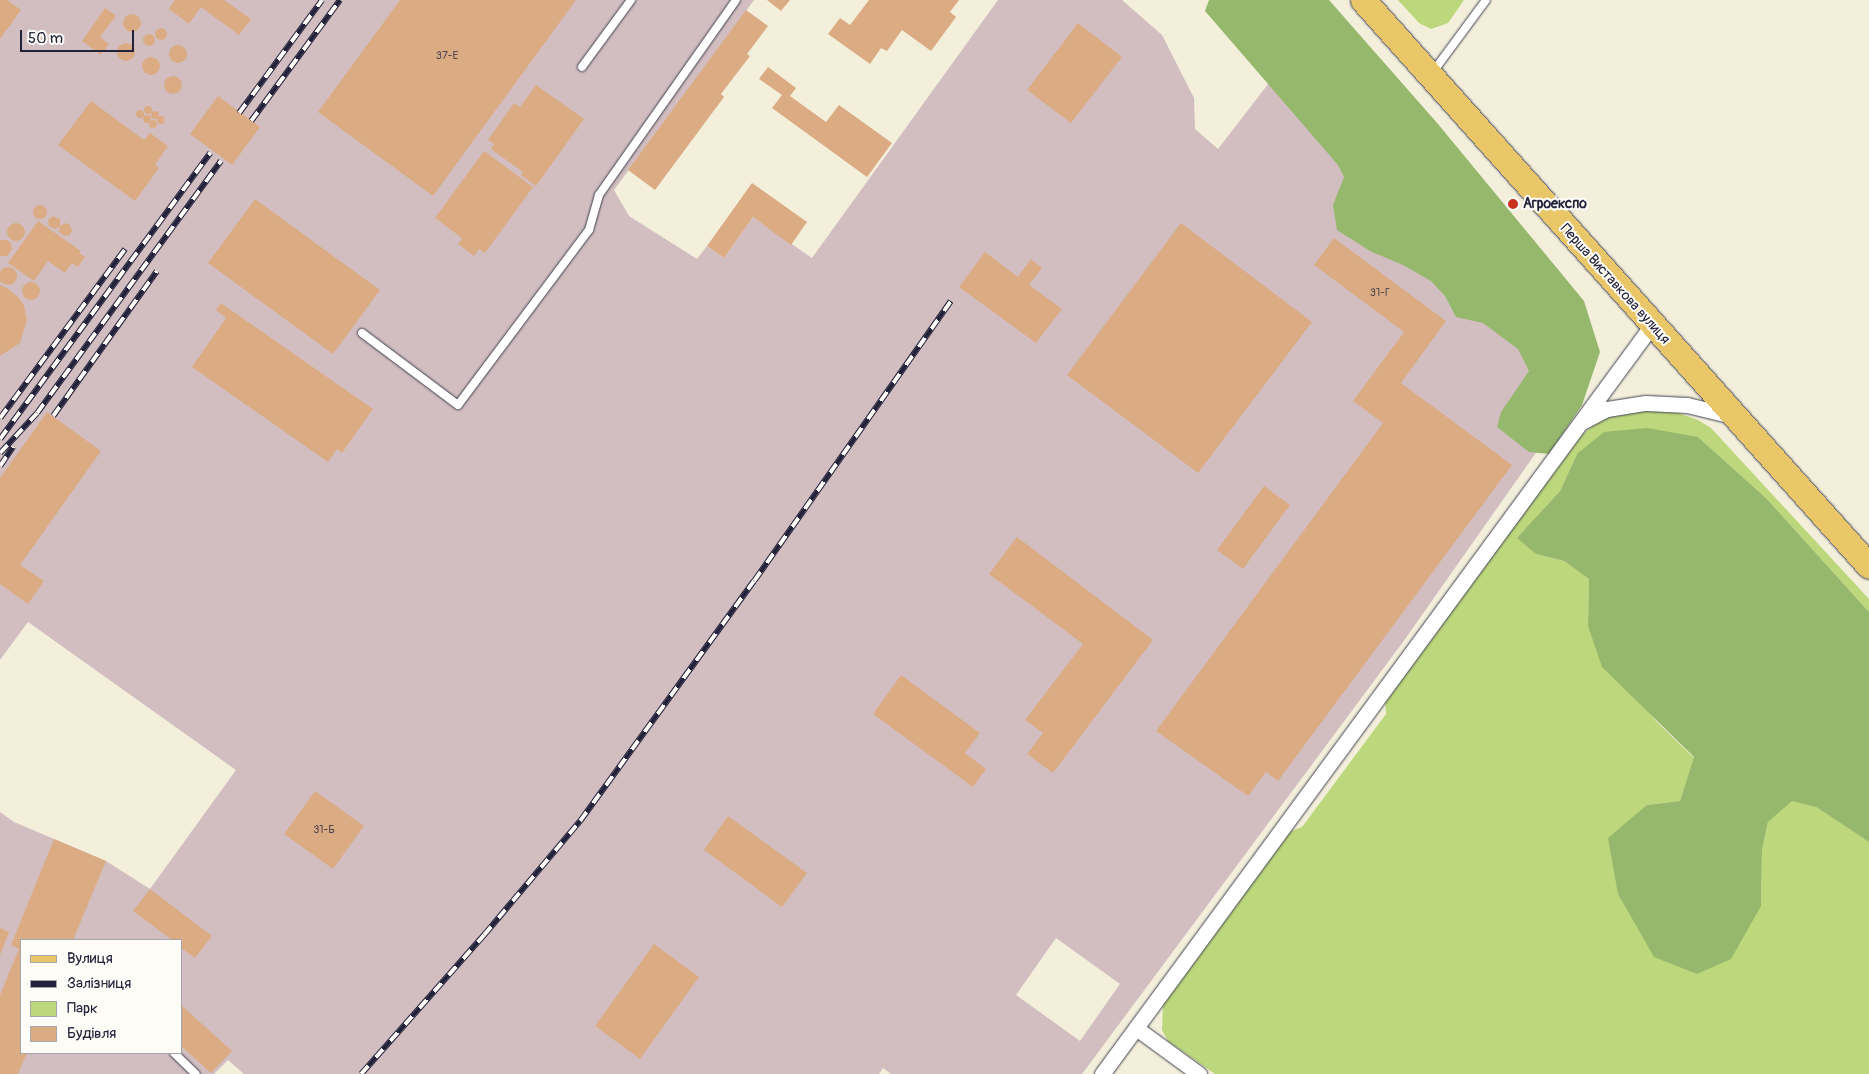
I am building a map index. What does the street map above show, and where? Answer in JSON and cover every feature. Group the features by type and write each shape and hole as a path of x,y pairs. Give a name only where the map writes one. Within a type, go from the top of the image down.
{"main road":[{"name":"Перша Виставкова вулиця","path":"1363,0 1869,566"}],"street":[{"path":"1102,1074 1652,325"},
{"path":"1578,425 1607,409 1646,402 1687,405 1734,416"},
{"path":"1136,1028 1199,1074"}],"lane":[{"path":"582,67 631,0"},
{"path":"362,333 458,405 589,230 600,195 736,0"},
{"path":"1430,75 1486,0"},
{"path":"175,1054 196,1074"}],"shaded area":[{"path":"0,0 754,0 614,190 629,216 697,259 707,246 724,258 753,217 812,258 998,0 1122,0 1162,35 1194,98 1195,129 1218,149 1279,70 1573,400 1403,642 1082,1074 891,1074 883,1068 879,1074 244,1074 228,1060 214,1074 0,1074 0,812 14,822 106,861 150,889 236,770 28,622 0,660","holes":["1056,938 1120,984 1080,1041 1016,995"]}],"green space":[{"path":"1209,0 1329,0 1438,124 1584,301 1600,352 1582,405 1549,454 1529,452 1497,427 1501,412 1529,371 1518,349 1483,323 1456,317 1445,296 1431,281 1403,265 1370,251 1337,230 1333,205 1344,177 1338,165 1205,11"},
{"path":"1398,0 1464,0 1448,23 1431,29 1419,23"},
{"path":"1641,410 1670,410 1698,420 1711,428 1869,599 1869,612 1766,498 1698,437 1577,454 1560,491 1518,538 1536,554 1564,561 1589,579 1588,626 1655,720 1694,758 1680,801 1647,805 1761,906 1762,850 1768,822 1792,800 1816,807 1869,842 1869,1074 1215,1074 1168,1041 1162,1030 1163,1004 1176,981 1286,833 1302,827 1386,714 1385,700 1582,435 1601,419"},
{"path":"1647,428 1698,437 1766,498 1869,612 1869,842 1816,807 1792,801 1768,822 1762,850 1761,906 1731,959 1697,974 1654,957 1618,894 1608,838 1647,805 1680,801 1694,757 1602,667 1588,626 1589,579 1564,561 1536,554 1517,538 1560,491 1577,454 1604,432"}],"building":[{"path":"0,0 7,0 21,10 0,39"},
{"path":"175,0 224,0 251,19 239,35 201,7 189,24 169,9"},
{"path":"400,0 576,0 433,196 318,112"},
{"path":"767,0 790,0 781,11"},
{"path":"869,0 959,0 950,12 956,17 931,51 902,30 887,51 881,48 870,64 828,34 840,18 850,25"},
{"path":"105,8 116,16 100,37 109,44 101,55 82,41"},
{"path":"746,10 768,26 747,54 750,56 721,94 724,97 655,190 628,170"},
{"path":"128,14 136,14 141,19 139,30 128,32 123,27 123,19"},
{"path":"1078,23 1122,57 1071,123 1027,90"},
{"path":"163,28 166,29 166,39 159,40 156,39 155,32 156,29"},
{"path":"151,34 154,35 154,45 147,46 144,45 143,38 144,35"},
{"path":"122,43 130,43 135,48 133,59 122,61 117,56 117,48"},
{"path":"174,45 182,45 187,50 185,61 174,63 169,58 169,50"},
{"path":"147,57 155,57 160,62 158,73 147,75 142,70 142,62"},
{"path":"768,67 796,88 790,96 826,122 839,105 892,143 867,177 772,108 782,95 759,79"},
{"path":"169,76 177,76 182,81 180,92 169,94 164,89 164,81"},
{"path":"536,85 584,119 536,186 521,175 523,172 491,149 494,144 488,140 514,103 520,107"},
{"path":"218,96 260,127 232,165 190,134"},
{"path":"91,101 144,140 150,133 168,146 155,165 159,168 135,201 58,145"},
{"path":"148,106 152,110 148,114 144,110"},
{"path":"140,110 144,114 140,118 136,114"},
{"path":"155,111 159,115 155,119 151,115"},
{"path":"147,115 151,119 147,123 143,119"},
{"path":"161,116 165,120 161,124 157,120"},
{"path":"153,120 157,124 153,128 149,124"},
{"path":"484,151 533,187 485,253 479,249 474,256 458,244 462,238 435,218"},
{"path":"752,183 807,222 791,245 753,217 724,258 707,246"},
{"path":"255,199 380,290 333,354 208,263"},
{"path":"40,205 45,207 47,212 45,217 40,219 35,217 33,212 35,207"},
{"path":"53,216 60,219 60,226 66,223 70,225 72,231 70,235 64,236 59,232 60,227 55,229 49,226 48,220"},
{"path":"38,221 81,251 79,253 85,257 78,267 72,263 65,273 48,261 34,281 8,263"},
{"path":"16,223 22,226 25,232 22,238 16,241 10,238 7,232 10,226"},
{"path":"1181,223 1312,322 1198,473 1067,375"},
{"path":"1334,238 1446,321 1401,383 1512,465 1278,781 1266,772 1248,796 1156,731 1383,423 1353,401 1404,332 1314,265"},
{"path":"0,240 7,240 11,243 12,249 7,256 0,256"},
{"path":"985,252 1018,277 1031,259 1042,268 1029,285 1062,309 1036,343 959,287"},
{"path":"8,267 14,270 17,276 14,282 8,285 2,282 -1,276 2,270"},
{"path":"31,282 37,285 40,291 37,297 31,300 25,297 22,291 25,285"},
{"path":"0,285 19,298 24,305 27,320 20,343 0,356"},
{"path":"221,303 373,409 342,453 337,449 328,462 192,367 226,318 216,310"},
{"path":"47,412 101,451 20,565 44,581 28,604 0,584 0,478"},
{"path":"1264,486 1290,505 1243,569 1217,550"},
{"path":"1017,537 1153,640 1053,773 1027,754 1043,733 1025,720 1083,644 989,574"},
{"path":"901,675 980,733 965,753 986,769 973,787 873,714"},
{"path":"315,791 364,826 333,869 284,834"},
{"path":"728,816 807,873 782,907 704,850"},
{"path":"54,839 106,861 73,939 20,939 20,1054 27,1054 18,1074 0,1074 0,995 19,949 11,945"},
{"path":"150,889 212,936 195,958 182,949 182,939 171,939 133,911"},
{"path":"0,928 9,932 0,955"},
{"path":"654,944 699,977 640,1059 595,1026"},
{"path":"182,1006 232,1051 211,1073 182,1047"}],"railway":[{"path":"239,113 322,0"},
{"path":"251,121 340,0"},
{"path":"0,439 210,153"},
{"path":"0,453 37,413 221,161"},
{"path":"0,418 125,249"},
{"path":"53,416 157,271"},
{"path":"361,1074 484,935 580,821 754,581 951,301"},
{"path":"0,466 13,447"}],"place":[{"name":"Агроекспо","path":"1513,204"}]}
